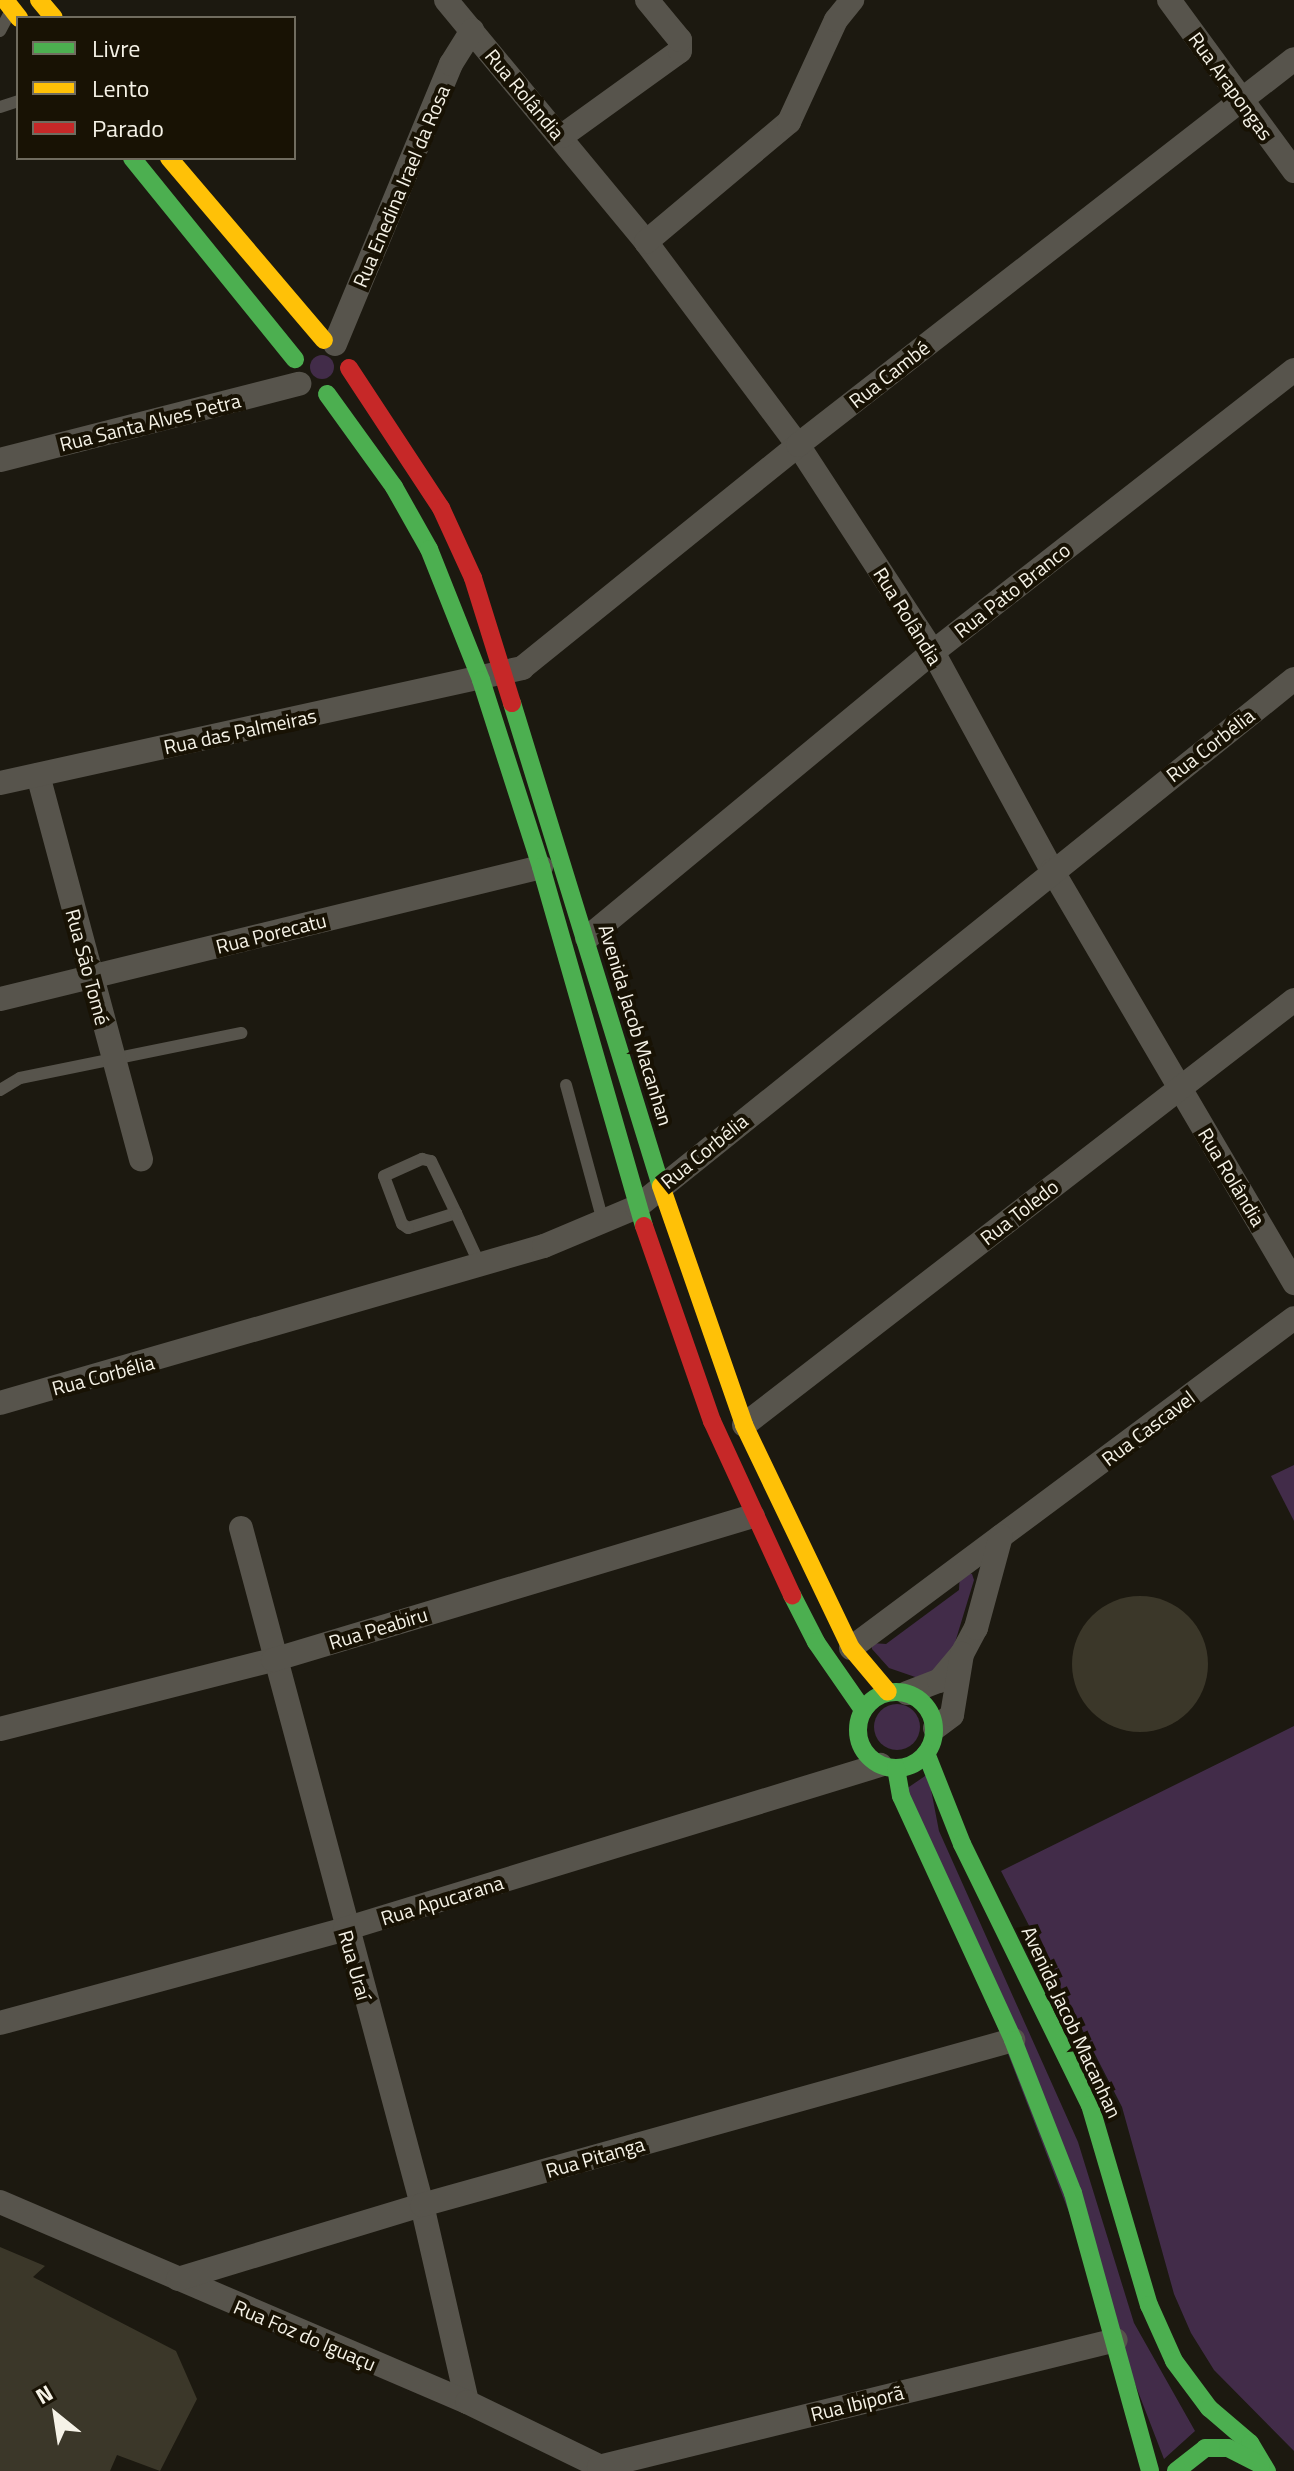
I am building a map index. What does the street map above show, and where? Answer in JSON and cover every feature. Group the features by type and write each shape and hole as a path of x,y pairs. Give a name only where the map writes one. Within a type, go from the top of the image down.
{"main road":[{"path":"39,0 52,16"},
{"path":"134,160 295,359 299,384 308,392 327,394 345,381 349,368 329,342 171,160"},
{"path":"295,359 306,345 329,342"},
{"name":"Avenida Jacob Macanhan","path":"349,368 441,508 473,578 506,674 661,1185 744,1425 851,1648 898,1692"},
{"path":"327,394 394,487 429,549 481,680 541,867 637,1207 712,1421 753,1516 834,1674 863,1710"},
{"path":"888,1766 926,1753 935,1728 925,1704 898,1692 863,1710 858,1724 860,1745 888,1766 1013,2040 1073,2193 1150,2471"},
{"name":"Avenida Jacob Macanhan","path":"926,1753 962,1844 1090,2105 1149,2305 1174,2361 1209,2408 1250,2443 1267,2471"},
{"path":"1176,2471 1186,2458 1216,2448 1248,2455 1267,2471"}],"street":[{"path":"562,136 680,51 680,40 647,0"},
{"path":"646,242 789,122 836,20 852,0"},
{"name":"Rua Arapongas","path":"1169,0 1294,171"},
{"name":"Rua Rolândia","path":"449,2 646,242 798,445 933,652 1052,870 1294,1283"},
{"name":"Rua Enedina Irael da Rosa","path":"329,342 451,64 472,30"},
{"name":"Rua Cambé","path":"481,680 522,668 798,445 1294,59"},
{"name":"Rua Pato Branco","path":"587,938 933,652 1294,370"},
{"name":"Rua Santa Alves Petra","path":"0,460 299,384"},
{"name":"Rua Corbélia","path":"0,1403 480,1265 637,1207 1052,870 1294,679"},
{"name":"Rua das Palmeiras","path":"0,783 481,680"},
{"name":"Rua São Tomé","path":"38,775 89,977 141,1159"},
{"name":"Rua Porecatu","path":"0,999 541,867"},
{"name":"Rua Toledo","path":"744,1425 1294,1000"},
{"name":"Rua Cascavel","path":"851,1648 1294,1318"},
{"name":"Rua Peabiru","path":"0,1729 273,1660 753,1516"},
{"name":"Rua Uraí","path":"241,1528 273,1660 422,2205 467,2402"},
{"path":"898,1692 939,1681 962,1654 976,1628 1001,1536"},
{"path":"935,1728 952,1715 962,1654"},
{"name":"Rua Apucarana","path":"0,2023 345,1929 888,1766"},
{"name":"Rua Pitanga","path":"178,2279 422,2205 1013,2040"},
{"name":"Rua Foz do Iguaçu","path":"0,2202 467,2402 604,2469"},
{"name":"Rua Ibiporã","path":"604,2469 1116,2340"}],"lane":[{"path":"0,31 12,9"},
{"path":"0,1090 20,1078 241,1033"},
{"path":"566,1085 603,1221"},
{"path":"456,1213 408,1228 402,1224 384,1176 422,1159 431,1161 456,1213 480,1265"}],"shaded area":[{"path":"322,355 330,359 334,367 330,375 322,379 314,375 310,367 314,359"},
{"path":"1294,1465 1294,1521 1271,1476"},
{"path":"960,1571 972,1574 974,1580 950,1659 921,1679 889,1668 872,1649 872,1643 886,1644 959,1590"},
{"path":"897,1704 913,1711 920,1727 913,1743 897,1750 881,1743 874,1727 881,1711"},
{"path":"1294,1726 1294,2451 1214,2370 1191,2333 1174,2294 1122,2107 1001,1871"},
{"path":"928,1774 939,1831 1078,2142 1134,2323 1195,2431 1164,2459 906,1789"}],"building":[{"path":"1140,1596 1166,1601 1188,1616 1203,1638 1208,1664 1203,1690 1188,1712 1166,1727 1140,1732 1114,1727 1092,1712 1077,1690 1072,1664 1077,1638 1092,1616 1114,1601"},
{"path":"0,2247 45,2266 33,2277 176,2351 197,2399 160,2471 117,2455 110,2471 0,2471"}],"traffic: fast":[{"path":"134,160 295,359"},
{"path":"327,394 394,487 429,549 481,680 541,867 644,1226"},
{"path":"512,703 661,1186"},
{"path":"792,1595 816,1642 863,1710"},
{"path":"889,1692 903,1692 917,1698 928,1709 934,1730 932,1745 923,1757 911,1766 889,1768 875,1762 864,1751 858,1737 858,1723 864,1709 875,1698 889,1692"},
{"path":"926,1753 962,1844 1090,2105 1149,2305 1174,2361 1209,2408 1250,2443 1267,2471"},
{"path":"896,1768 901,1796 1013,2040 1073,2193 1150,2471"},
{"path":"1176,2471 1205,2448 1228,2448 1261,2465"}],"traffic: slow":[{"path":"5,0 17,16"},
{"path":"39,0 52,16"},
{"path":"171,160 324,340"},
{"path":"661,1186 744,1425 851,1648 888,1692"}],"traffic: jam":[{"path":"349,368 441,508 473,578 512,703"},
{"path":"644,1226 712,1421 792,1595"}]}
